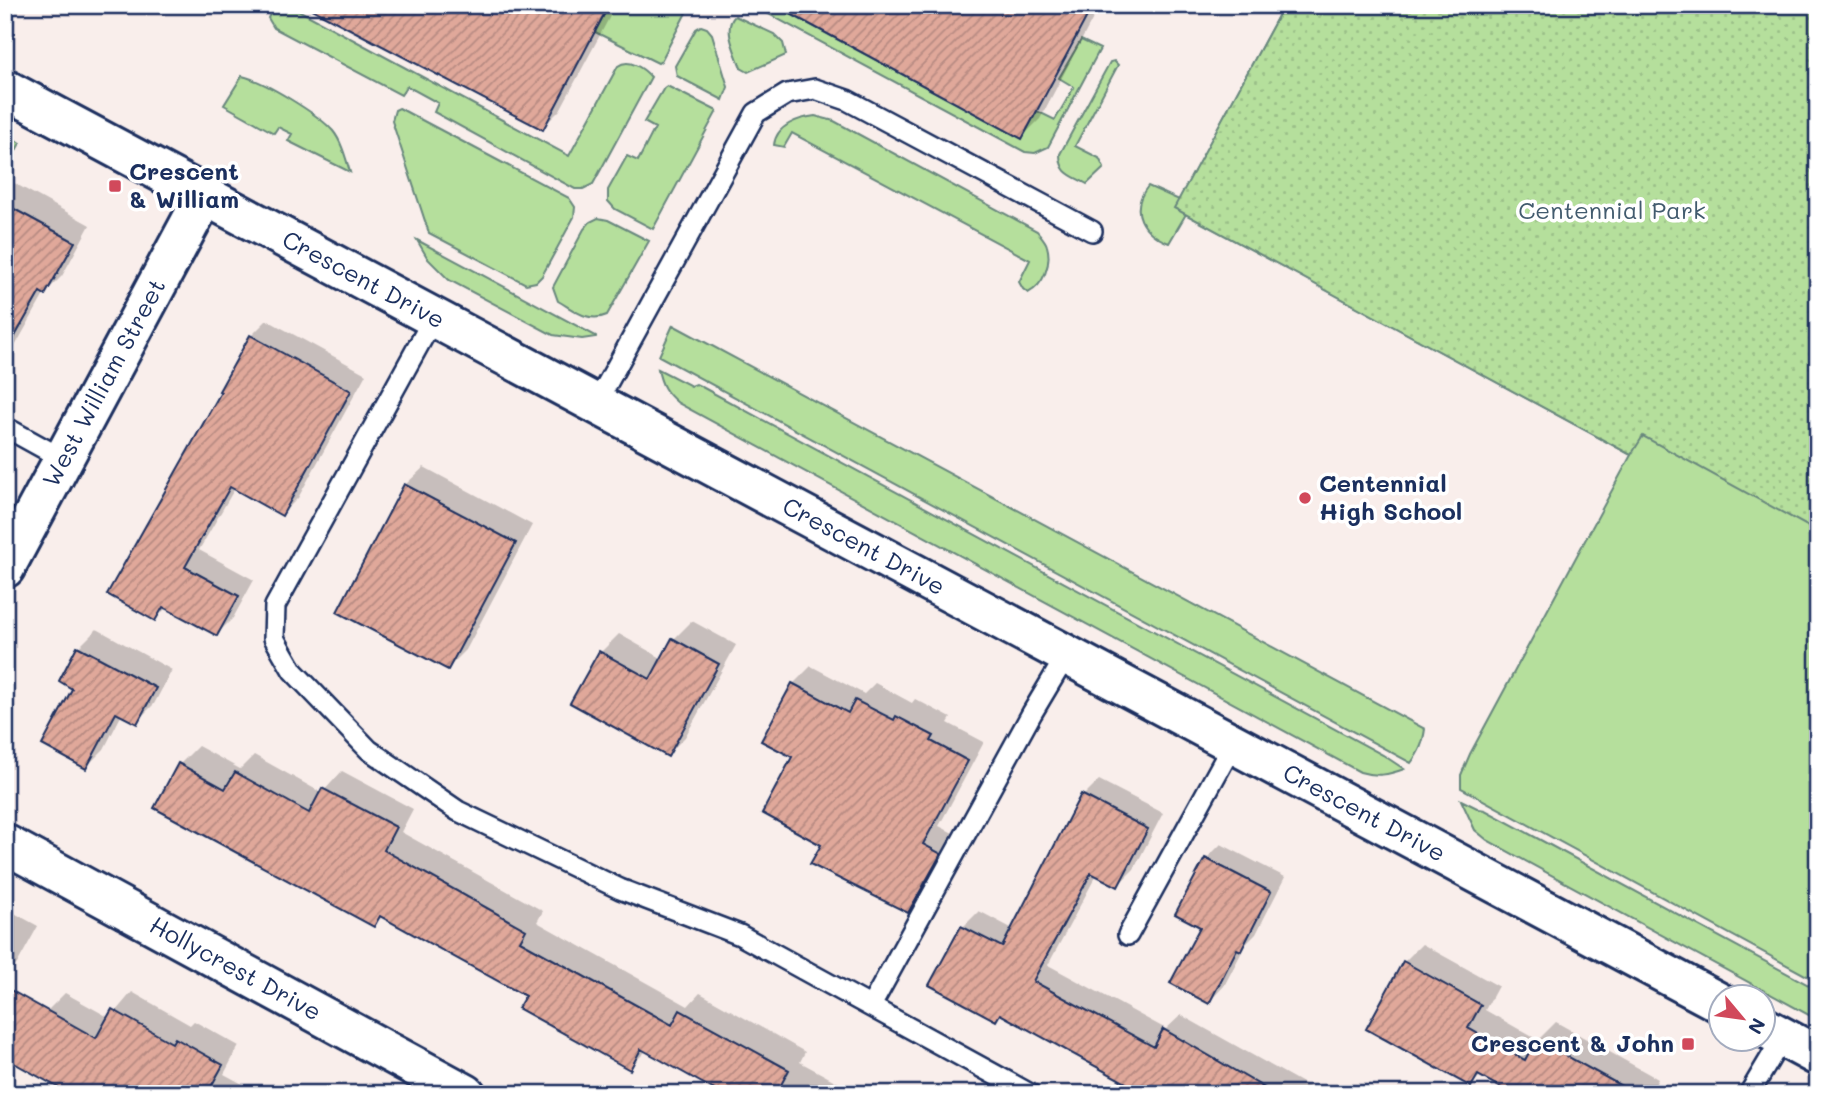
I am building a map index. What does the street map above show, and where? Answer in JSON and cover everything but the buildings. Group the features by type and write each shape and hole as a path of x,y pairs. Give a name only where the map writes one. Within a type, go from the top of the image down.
{"street":[{"name":"Crescent Drive","path":"5,89 1708,997"},
{"name":"West William Street","path":"5,568 204,197"},
{"name":"Hollycrest Drive","path":"5,844 466,1094"},
{"path":"1778,1035 1818,1056"}],"lane":[{"path":"596,404 756,113 787,94 815,89 847,100 1093,231"},
{"path":"433,319 275,606 274,638 293,671 369,750 458,811 620,889 740,935 1030,1094"},
{"path":"5,427 63,459"},
{"path":"871,1006 1025,725 1066,656"},
{"path":"1128,934 1233,744"},
{"path":"1749,1094 1764,1054"}],"green space":[{"path":"275,5 289,5 569,156 618,66 627,63 640,67 651,77 593,184 583,189 575,189 434,112 438,103 407,86 401,95 274,28 268,18"},
{"path":"609,5 690,5 658,63 595,32"},
{"path":"752,5 774,5 1022,139 1037,111 1055,120 1074,87 1059,78 1081,40 1100,49 1048,147 1035,153 1025,152"},
{"path":"1284,5 1818,351 1818,982 1461,788 1461,775 1470,754 1631,455 1186,214 1169,243 1152,233 1141,220 1139,204 1148,186 1179,200"},
{"name":"Centennial Park","path":"1284,5 1818,5 1818,532 1643,436 1631,455 1174,208"},
{"path":"735,16 774,34 783,43 786,55 748,72 741,68 730,34 731,21"},
{"path":"701,26 712,34 728,87 723,100 677,76 675,66 696,29"},
{"path":"1114,61 1118,65 1075,146 1099,158 1104,168 1087,184 1064,170 1060,154 1110,62"},
{"path":"242,76 277,91 326,124 339,140 350,172 288,141 292,134 278,127 274,133 224,105"},
{"path":"667,86 717,111 653,229 615,209 608,201 608,190 627,156 638,161 655,128 644,122"},
{"path":"399,108 569,198 575,207 574,217 542,276 536,282 526,284 429,233 392,121 395,110"},
{"path":"815,116 834,121 1037,231 1045,242 1048,253 1045,273 1038,285 1028,293 1019,282 1030,260 792,133 784,147 774,145 779,132 789,124"},
{"path":"5,126 10,136 20,143 13,156 5,153"},
{"path":"598,218 608,220 649,241 607,315 594,317 581,314 558,301 553,287 584,229"},
{"path":"417,240 596,337 582,339 553,335 449,280 428,259"},
{"path":"673,325 1425,729 1417,755 1411,763 659,356"},
{"path":"658,369 691,386 696,384 702,387 1383,755 1404,769 1382,775 1360,772 678,403 665,388"},
{"path":"1461,800 1485,810 1818,990 1818,1020 1778,998 1778,984 1752,984 1487,840 1475,830"}],"place":[{"name":"Crescent & William","path":"115,186"},
{"name":"Centennial High School","path":"1305,498"},
{"name":"Crescent & John","path":"1688,1044"}]}
